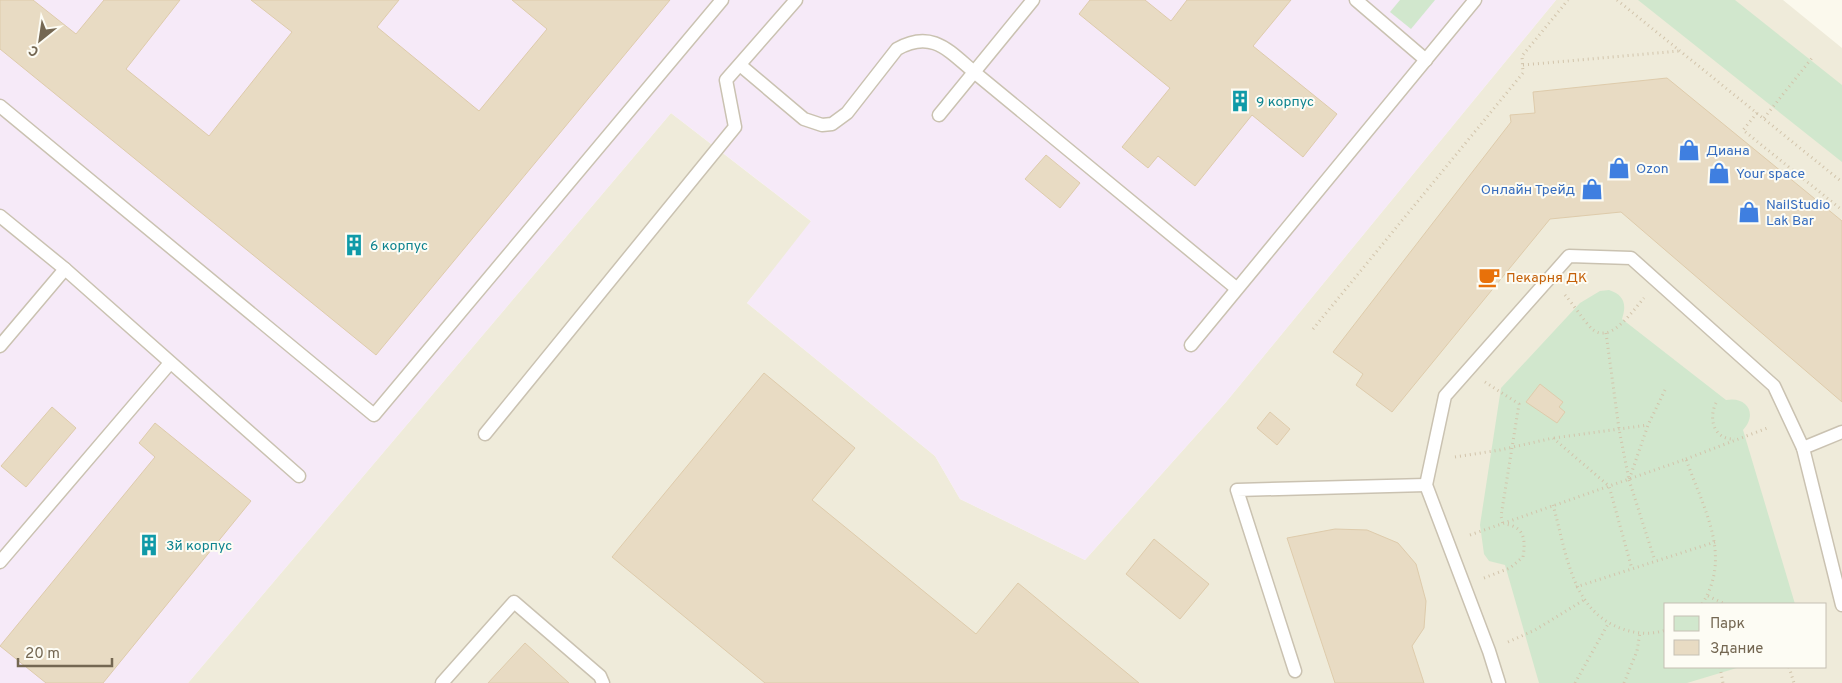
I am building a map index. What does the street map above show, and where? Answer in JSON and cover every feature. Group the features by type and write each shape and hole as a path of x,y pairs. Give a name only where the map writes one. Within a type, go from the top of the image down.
{"lane":[{"path":"0,106 374,415 722,0"},
{"path":"485,434 735,127 726,80 796,0"},
{"path":"939,115 1033,0"},
{"path":"1356,0 1426,60"},
{"path":"1191,345 1236,288 1476,0"},
{"path":"740,65 804,119 822,125 840,120 897,49 909,42 922,40 935,42 1236,288"},
{"path":"0,216 65,269 300,476"},
{"path":"1499,683 1489,651 1426,485 1445,396 1569,256 1631,258 1774,386 1803,448 1842,605"},
{"path":"0,346 65,269"},
{"path":"0,562 170,362"},
{"path":"1803,448 1842,432"},
{"path":"1295,671 1237,490 1426,485"},
{"path":"442,683 514,602 600,676 603,683"}],"path":[{"path":"1313,329 1523,73 1522,56 1568,0"},
{"path":"1617,0 1842,182"},
{"path":"1523,65 1680,51"},
{"path":"1764,118 1812,58"},
{"path":"1757,113 1743,130 1842,210"},
{"path":"1549,278 1596,332 1615,330 1657,282"},
{"path":"1606,332 1619,429 1629,480 1655,561"},
{"path":"1467,371 1519,404 1501,516 1503,524"},
{"path":"1629,480 1648,425 1665,390"},
{"path":"1716,403 1711,417 1717,432 1730,439 1738,439"},
{"path":"1448,542 1629,480 1789,420"},
{"path":"1431,461 1512,448 1553,438 1648,425"},
{"path":"1553,438 1609,486 1632,569"},
{"path":"1686,459 1716,542 1718,566 1708,596 1703,603"},
{"path":"1554,505 1576,587 1589,608 1608,624 1631,632 1656,633 1664,631"},
{"path":"1464,585 1510,568 1522,557 1524,538 1520,530 1513,525 1503,524"},
{"path":"1576,587 1716,542"},
{"path":"1708,596 1723,603"},
{"path":"1489,651 1535,630 1584,600"},
{"path":"1575,683 1608,624"},
{"path":"1624,683 1637,651 1640,632"},
{"path":"1720,668 1723,683"},
{"path":"1789,668 1794,683"}],"shaded area":[{"path":"0,0 1556,0 1226,402 1085,560 960,499 935,456 747,303 811,221 671,113 188,683 0,683"},
{"path":"1556,0 1783,0 1842,48 1842,683 188,683 671,113 812,222 747,303 935,456 960,499 1085,560 1226,402"}],"green space":[{"path":"1400,0 1435,0 1411,29 1390,12"},
{"path":"1638,0 1735,0 1842,85 1842,162"},
{"path":"1609,290 1621,297 1624,305 1622,319 1726,400 1740,401 1748,408 1750,418 1743,430 1795,603 1664,603 1664,668 1737,668 1687,683 1539,683 1505,565 1489,561 1484,554 1480,525 1501,388 1580,303 1600,291"}],"building":[{"name":"6 корпус","path":"0,0 33,0 76,34 104,0 180,0 126,69 209,136 292,32 251,0 399,0 377,27 479,111 547,29 512,0 670,0 376,355 0,49"},
{"name":"9 корпус","path":"1090,0 1145,0 1171,21 1187,0 1291,0 1253,46 1337,114 1303,157 1252,115 1195,186 1158,156 1148,168 1122,147 1170,88 1079,14"},
{"path":"1667,78 1842,221 1842,402 1621,212 1550,219 1392,412 1356,385 1363,374 1333,352 1511,122 1510,115 1535,113 1533,92"},
{"path":"1046,155 1080,183 1060,208 1025,179"},
{"path":"764,373 855,448 812,500 976,634 1018,583 1139,683 765,683 612,557"},
{"path":"1540,384 1563,402 1559,407 1565,412 1557,423 1526,402"},
{"path":"52,407 76,428 26,487 1,466"},
{"path":"1270,412 1290,429 1277,445 1257,428"},
{"name":"3й корпус","path":"155,423 251,501 103,683 46,683 0,646 155,457 139,443"},
{"path":"1335,529 1367,530 1398,543 1416,564 1426,601 1424,628 1412,646 1424,683 1335,683 1287,538"},
{"path":"1154,539 1209,584 1180,619 1126,574"},
{"path":"525,643 569,683 488,683"}],"place":[{"name":"9 корпус","path":"1240,101"},
{"name":"Диана","path":"1689,150"},
{"name":"Ozon","path":"1619,168"},
{"name":"Your space","path":"1719,173"},
{"name":"Онлайн Трейд","path":"1592,189"},
{"name":"NailStudio Lak Bar","path":"1749,212"},
{"name":"6 корпус","path":"354,245"},
{"name":"Пекарня ДК","path":"1489,277"},
{"name":"3й корпус","path":"149,545"}]}
